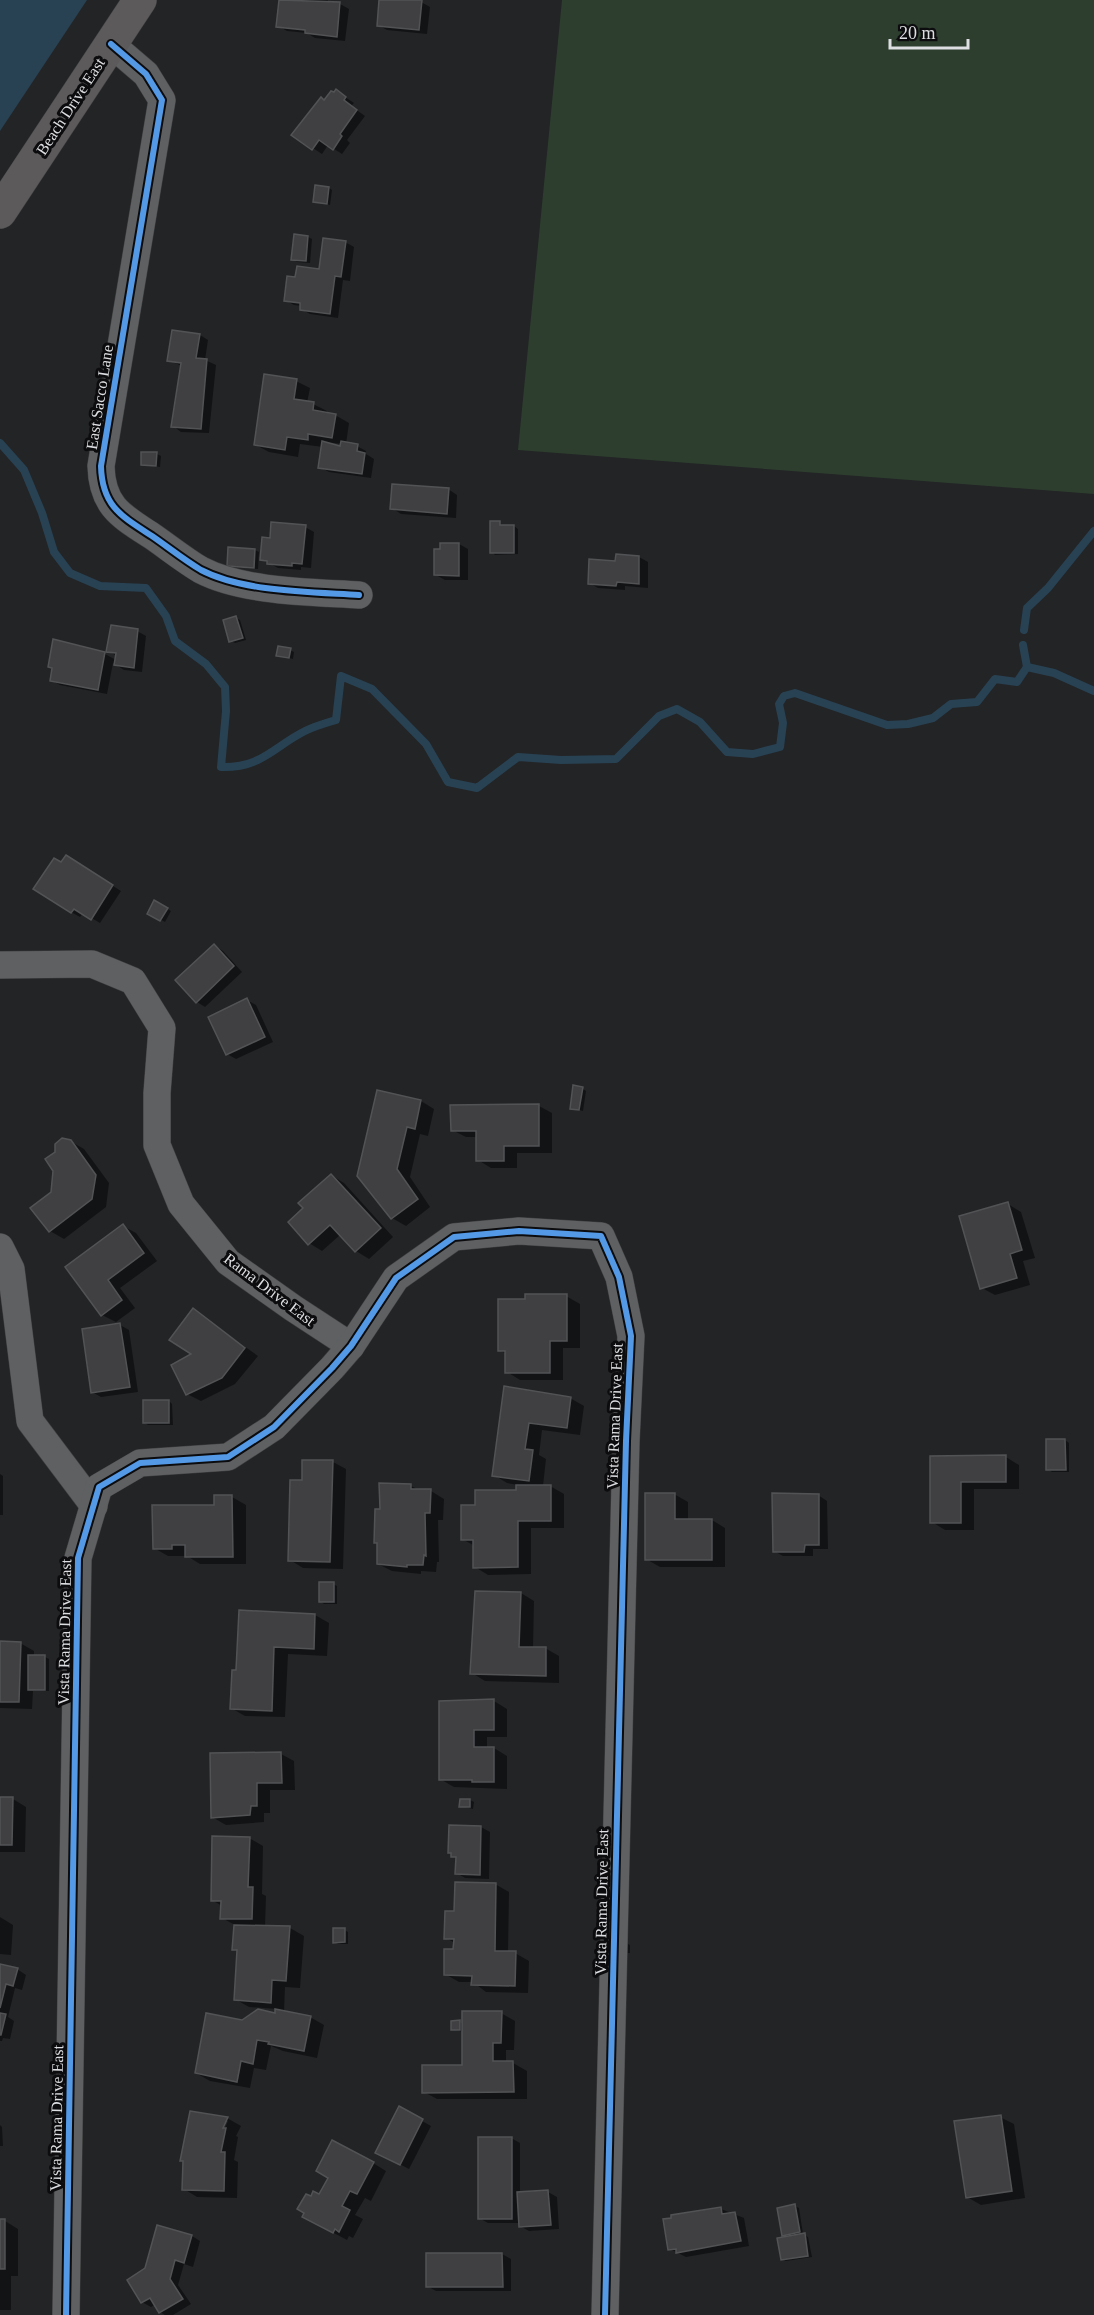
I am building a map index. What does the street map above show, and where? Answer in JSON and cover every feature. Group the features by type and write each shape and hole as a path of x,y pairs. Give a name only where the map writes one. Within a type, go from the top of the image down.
{"main road":[{"name":"Beach Drive East","path":"0,212 140,0"}],"street":[{"name":"East Sacco Lane","path":"111,44 146,74 162,100 101,466 102,484 108,499 122,516 201,570 219,577 286,591 359,595"},
{"name":"Rama Drive East","path":"0,965 92,964 133,981 162,1028 157,1093 157,1145 181,1204 228,1262 351,1346"},
{"name":"Vista Rama Drive East","path":"66,2315 78,1558 99,1487 140,1463 228,1457 274,1427 332,1368 351,1346 396,1278 454,1237 519,1231 601,1236 619,1277 631,1336 625,1464 605,2315"},
{"path":"0,1246 11,1269 30,1421 94,1506"}],"green space":[{"path":"562,0 1094,0 1094,494 518,450"}],"water":[{"path":"0,0 87,0 0,131"}],"building":[{"path":"279,0 340,2 337,37 276,27"},
{"path":"379,0 422,0 419,30 377,26"},
{"path":"336,89 346,97 344,100 357,110 340,134 342,136 333,150 319,140 312,150 291,135 321,97 324,100 331,91 334,92"},
{"path":"315,185 329,187 327,204 313,202"},
{"path":"294,234 308,236 306,261 291,260"},
{"path":"323,238 346,241 341,277 335,276 330,314 300,310 300,303 284,301 287,276 295,277 297,266 319,269"},
{"path":"172,330 200,334 196,358 207,359 201,429 171,427 181,363 167,361"},
{"path":"264,374 297,379 294,399 314,402 313,410 336,414 332,438 308,434 308,440 287,437 285,450 254,445"},
{"path":"322,441 340,446 341,441 358,444 357,451 365,453 362,474 318,468"},
{"path":"141,452 157,452 156,466 141,465"},
{"path":"392,484 449,488 447,514 390,509"},
{"path":"490,521 500,521 500,525 514,525 514,553 490,553"},
{"path":"271,522 306,525 302,564 292,563 292,566 267,564 267,561 260,560 262,537 270,538"},
{"path":"440,543 459,543 459,576 434,575 434,549 440,549"},
{"path":"228,547 255,549 254,568 227,566"},
{"path":"616,554 639,556 639,584 617,582 616,586 588,584 589,559 615,561"},
{"path":"236,616 243,638 229,642 223,620"},
{"path":"111,625 138,629 134,668 114,665 116,653 106,652"},
{"path":"53,639 105,652 98,690 50,681 52,668 48,667"},
{"path":"278,646 291,648 289,658 276,656"},
{"path":"66,855 113,885 91,920 74,909 71,913 33,889 54,858 61,862"},
{"path":"154,900 168,908 160,921 147,914"},
{"path":"214,944 234,966 196,1003 175,980"},
{"path":"247,998 265,1037 226,1055 208,1017"},
{"path":"573,1085 583,1087 579,1110 570,1109"},
{"path":"377,1090 421,1100 415,1129 407,1127 397,1169 418,1199 391,1219 357,1176"},
{"path":"539,1104 539,1146 504,1146 504,1161 476,1161 476,1131 451,1131 450,1105"},
{"path":"62,1138 71,1140 96,1175 92,1199 49,1232 30,1208 51,1192 53,1171 45,1159 55,1152 55,1144"},
{"path":"331,1174 381,1228 355,1252 330,1225 308,1245 288,1222 303,1208 298,1203"},
{"path":"1008,1202 1022,1250 1010,1254 1017,1278 980,1289 959,1216"},
{"path":"123,1224 144,1253 108,1280 122,1300 101,1316 65,1267"},
{"path":"525,1294 567,1294 567,1341 550,1341 550,1373 505,1373 505,1351 498,1351 498,1299 525,1299"},
{"path":"193,1308 245,1348 222,1378 186,1395 171,1365 191,1354 169,1340"},
{"path":"120,1323 130,1387 91,1393 82,1329"},
{"path":"504,1386 571,1397 567,1428 529,1423 525,1449 533,1450 529,1481 492,1476"},
{"path":"143,1400 169,1400 169,1423 143,1423"},
{"path":"1046,1439 1065,1439 1066,1470 1046,1470"},
{"path":"1006,1455 1006,1482 961,1482 961,1523 930,1523 930,1456"},
{"path":"302,1460 333,1460 330,1562 288,1561 290,1480 302,1480"},
{"path":"379,1483 411,1484 411,1489 431,1489 430,1513 425,1513 426,1556 424,1555 423,1565 407,1565 407,1567 377,1564 377,1543 374,1543 375,1509 380,1509"},
{"path":"516,1485 551,1485 551,1521 518,1521 518,1567 473,1568 473,1540 461,1540 461,1505 475,1505 475,1490 516,1490"},
{"path":"645,1493 675,1493 675,1519 712,1519 712,1560 645,1560"},
{"path":"772,1493 819,1494 819,1545 805,1545 804,1552 773,1552"},
{"path":"214,1495 232,1495 233,1557 185,1557 185,1545 172,1545 172,1549 153,1549 152,1505 214,1505"},
{"path":"319,1582 334,1582 334,1602 319,1602"},
{"path":"475,1591 521,1592 519,1647 546,1647 546,1676 470,1674"},
{"path":"239,1610 315,1614 314,1649 274,1647 272,1711 230,1709 232,1670 236,1670"},
{"path":"0,1641 21,1642 19,1702 0,1702"},
{"path":"28,1655 45,1655 45,1690 28,1690"},
{"path":"494,1699 494,1730 474,1730 474,1747 494,1747 494,1782 439,1780 439,1701"},
{"path":"281,1752 282,1783 257,1783 257,1806 251,1806 250,1815 211,1818 210,1753"},
{"path":"0,1797 13,1797 12,1845 0,1845"},
{"path":"460,1799 470,1799 470,1807 459,1807"},
{"path":"449,1825 481,1826 480,1875 455,1874 456,1857 451,1857 451,1853 448,1853"},
{"path":"212,1836 250,1837 248,1887 253,1887 252,1919 220,1919 221,1901 211,1901"},
{"path":"455,1882 496,1883 495,1951 516,1951 515,1986 471,1985 472,1976 444,1975 444,1949 453,1949 454,1939 444,1939 445,1911 454,1911"},
{"path":"234,1925 290,1926 286,1981 272,1980 271,2003 234,2000 237,1950 232,1950"},
{"path":"333,1928 345,1928 345,1942 333,1943"},
{"path":"0,1964 18,1968 13,1986 6,1984 0,2008"},
{"path":"258,2009 275,2013 275,2009 311,2016 304,2051 257,2040 253,2064 241,2061 237,2082 195,2073 206,2013 242,2020"},
{"path":"462,2011 502,2011 501,2043 493,2043 493,2061 513,2061 514,2092 422,2093 422,2065 462,2065"},
{"path":"0,2013 6,2014 1,2035 0,2035"},
{"path":"460,2020 460,2030 451,2030 451,2021"},
{"path":"399,2106 423,2119 400,2165 375,2153"},
{"path":"190,2111 228,2117 223,2128 226,2128 221,2152 225,2152 224,2191 182,2190 183,2161 180,2161"},
{"path":"1001,2115 1012,2191 966,2198 954,2121"},
{"path":"478,2137 512,2137 512,2219 478,2219"},
{"path":"332,2140 374,2162 357,2194 350,2191 342,2206 350,2210 339,2232 335,2229 333,2233 302,2217 304,2213 297,2209 306,2194 311,2196 313,2191 319,2194 328,2178 316,2171"},
{"path":"548,2190 551,2225 519,2227 517,2192"},
{"path":"795,2204 800,2232 782,2236 777,2208"},
{"path":"721,2207 722,2214 735,2212 741,2241 676,2253 676,2249 668,2250 663,2219 671,2218 671,2215"},
{"path":"0,2219 5,2219 5,2269 0,2269"},
{"path":"157,2225 192,2235 184,2263 175,2260 170,2279 183,2299 159,2313 150,2298 141,2303 127,2280 145,2268"},
{"path":"805,2233 808,2256 781,2260 777,2238"},
{"path":"426,2253 502,2253 503,2287 426,2287"}],"waterway":[{"path":"0,443 24,470 42,513 54,552 70,573 100,586 146,588 166,616 175,641 206,664 225,687 226,711 221,767 247,764 257,760 305,731 336,720 341,676 372,689 426,744 448,782 477,788 518,757 561,760 616,759 659,716 677,709 700,722 727,752 753,754 780,747 783,723 779,704 784,696 795,693 887,725 908,724 933,718 951,704 977,702 995,679 1017,682 1027,667 1023,645"},
{"path":"1024,630 1027,608 1048,588 1094,531"},
{"path":"1027,667 1054,673 1094,691"}],"cycle path":[{"path":"111,44 146,74 162,100 101,466 102,480 109,500 115,509 131,522 201,570 218,577 237,583 278,590 359,595"},
{"path":"66,2315 78,1558 99,1487 140,1463 228,1457 274,1427 332,1368 351,1346 396,1278 454,1237 519,1231 601,1236 619,1277 631,1336 626,1441 605,2315"}]}
